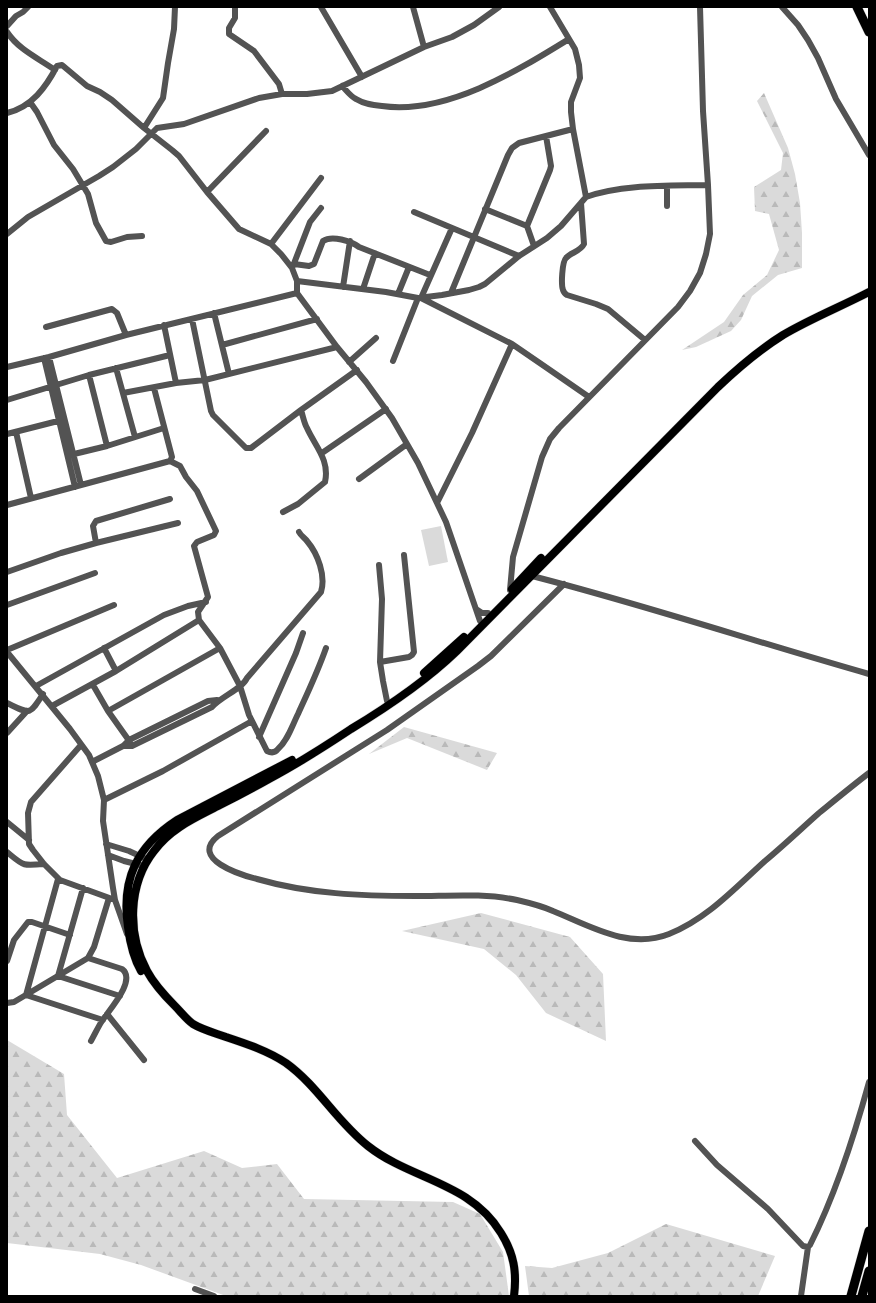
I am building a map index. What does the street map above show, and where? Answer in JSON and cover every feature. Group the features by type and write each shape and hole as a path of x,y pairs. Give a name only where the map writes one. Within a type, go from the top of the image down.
{"highway":[{"path":"857,7 869,32"},
{"path":"851,1296 869,1231"},
{"path":"862,1296 869,1271"}],"main road":[{"path":"187,1018 173,1010 149,983 138,965 130,942 126,917 126,901 129,879 156,836 177,820 293,759 387,700 427,671 488,613 714,383 741,359 791,325 869,287"},
{"path":"514,1296 515,1271 508,1245 495,1223 478,1205 451,1188 391,1161 368,1146 348,1128 309,1083 286,1063 260,1049 208,1031 192,1023 163,994 146,970 138,948 135,933 134,902 141,861 182,825 296,764 416,687 448,660 708,397 739,368 761,350 783,336 807,322 869,292"}],"street":[{"path":"7,26 16,16 28,7"},
{"path":"144,128 163,98 174,29 175,7"},
{"path":"235,7 234,18 229,28 229,34 254,50 279,84 282,94"},
{"path":"321,7 362,77"},
{"path":"413,7 424,46"},
{"path":"7,234 28,217 113,167 160,127 184,124 249,101 282,94 307,94 332,91 424,46 452,37 474,25 499,7"},
{"path":"550,7 554,16 569,38 577,55 580,72 578,85 571,102 573,129 586,197"},
{"path":"510,590 513,557 544,451 554,433 684,299 700,273 710,234 703,111 700,7"},
{"path":"782,7 798,24 808,40 818,58 836,99 869,155"},
{"path":"7,32 19,47 55,70"},
{"path":"342,86 351,96 360,102 367,104 394,108 436,103 454,98 501,78 530,63 569,38"},
{"path":"7,108 10,112 24,107 47,83 57,66 62,65 87,86 112,100 178,156 239,229 271,244 293,266 299,283 297,293 386,409 422,470 446,522 480,621"},
{"path":"30,102 37,112 54,145 73,169 83,185 90,198 96,223 106,241 111,242 127,237 142,236"},
{"path":"451,293 512,148 519,143 573,129"},
{"path":"207,192 266,131"},
{"path":"534,246 527,226 551,166 546,136"},
{"path":"271,244 322,178"},
{"path":"419,298 480,287 485,284 519,256 561,226 586,197 625,189 708,185"},
{"path":"667,186 667,206"},
{"path":"581,203 584,244 582,248 567,257 564,261 562,288 567,295 608,309 645,340"},
{"path":"293,266 310,222 321,208"},
{"path":"486,209 527,226"},
{"path":"414,212 519,256"},
{"path":"393,361 419,298 452,228"},
{"path":"293,266 309,266 314,264 325,240 328,239 350,241 375,253 430,275"},
{"path":"343,287 350,241"},
{"path":"363,289 375,253"},
{"path":"398,294 409,267"},
{"path":"299,283 363,289 419,298 512,344 589,397"},
{"path":"7,367 126,335 297,293"},
{"path":"46,327 112,309 117,313 126,335"},
{"path":"214,313 229,374"},
{"path":"192,319 205,380 209,408 212,415 246,448 251,448 357,370"},
{"path":"222,345 316,319"},
{"path":"164,326 176,384"},
{"path":"350,362 376,338"},
{"path":"437,503 472,433 512,344"},
{"path":"123,393 205,380 337,346"},
{"path":"7,400 89,375 170,355"},
{"path":"47,357 78,486"},
{"path":"116,368 135,436"},
{"path":"89,375 107,446"},
{"path":"154,388 172,456 170,461"},
{"path":"322,453 386,409"},
{"path":"283,512 298,504 325,482 325,462 322,453 307,429 301,410"},
{"path":"7,434 62,420"},
{"path":"70,455 107,446 164,428"},
{"path":"16,432 31,498"},
{"path":"359,479 408,444"},
{"path":"7,505 170,461 180,466 186,477 197,491 216,531 214,535 198,542 194,546 208,597 198,612 199,620 220,648 240,686 244,701 259,738 267,751 270,752 278,750 286,739 319,668 326,648"},
{"path":"96,543 93,526 96,521 170,499"},
{"path":"7,572 61,553 178,523"},
{"path":"92,762 123,746 212,707 218,700 245,683 247,678 321,592 323,581 316,556 307,541 299,532"},
{"path":"380,662 409,657 414,652 404,555"},
{"path":"379,565 382,599 380,662 387,700"},
{"path":"7,605 95,573"},
{"path":"532,576 711,626 802,655 869,674"},
{"path":"564,584 491,656 478,666 387,730 215,838 210,847 214,860 219,864 246,876 298,889 356,895 464,895 504,898 544,907 615,936 639,939 653,938 668,934 690,924 710,910 818,814 869,773"},
{"path":"36,686 164,615 188,606 206,602"},
{"path":"114,605 7,651 43,694 81,744 92,762 98,776 104,800 103,821 112,899 130,942"},
{"path":"476,609 488,613"},
{"path":"52,706 94,685 199,620"},
{"path":"259,738 296,653 303,633"},
{"path":"104,648 116,671"},
{"path":"108,711 220,648"},
{"path":"94,685 108,711 130,743"},
{"path":"7,733 27,711 34,708 43,694"},
{"path":"7,703 27,711"},
{"path":"104,800 163,771 252,721"},
{"path":"81,744 30,802 28,814 29,840 33,850 58,879 112,899"},
{"path":"7,822 29,840"},
{"path":"106,844 118,847 141,861"},
{"path":"7,852 22,864 29,866 44,864"},
{"path":"108,854 119,859 141,861"},
{"path":"26,995 58,879"},
{"path":"58,976 83,888"},
{"path":"7,1003 14,1002 88,958 94,947 112,899"},
{"path":"7,961 14,940 27,923 32,922 70,935"},
{"path":"88,958 122,969 126,975 126,982 120,996 103,1020 91,1041"},
{"path":"58,976 120,996"},
{"path":"26,995 103,1020"},
{"path":"107,1014 144,1060"},
{"path":"801,1296 808,1247 827,1210 846,1156 869,1082"},
{"path":"694,1141 717,1165 768,1209 803,1246 808,1247"},
{"path":"194,1289 214,1296"}],"green space":[{"path":"764,93 788,148 795,174 800,203 802,268 778,275 752,296 741,320 731,331 696,347 682,350 724,322 743,295 767,275 779,250 769,214 755,211 754,187 781,170 783,153 757,101"},
{"path":"441,526 448,562 429,566 421,530"},
{"path":"404,727 497,753 487,770 407,738 369,754"},
{"path":"481,913 570,937 603,974 606,1041 546,1013 516,975 484,949 402,931"},
{"path":"7,1040 64,1074 67,1115 117,1178 204,1151 242,1168 277,1164 304,1199 453,1202 480,1214 503,1252 509,1296 226,1296 141,1265 100,1254 7,1243"},
{"path":"666,1224 775,1256 758,1296 529,1296 525,1266 552,1268 608,1253"}]}
